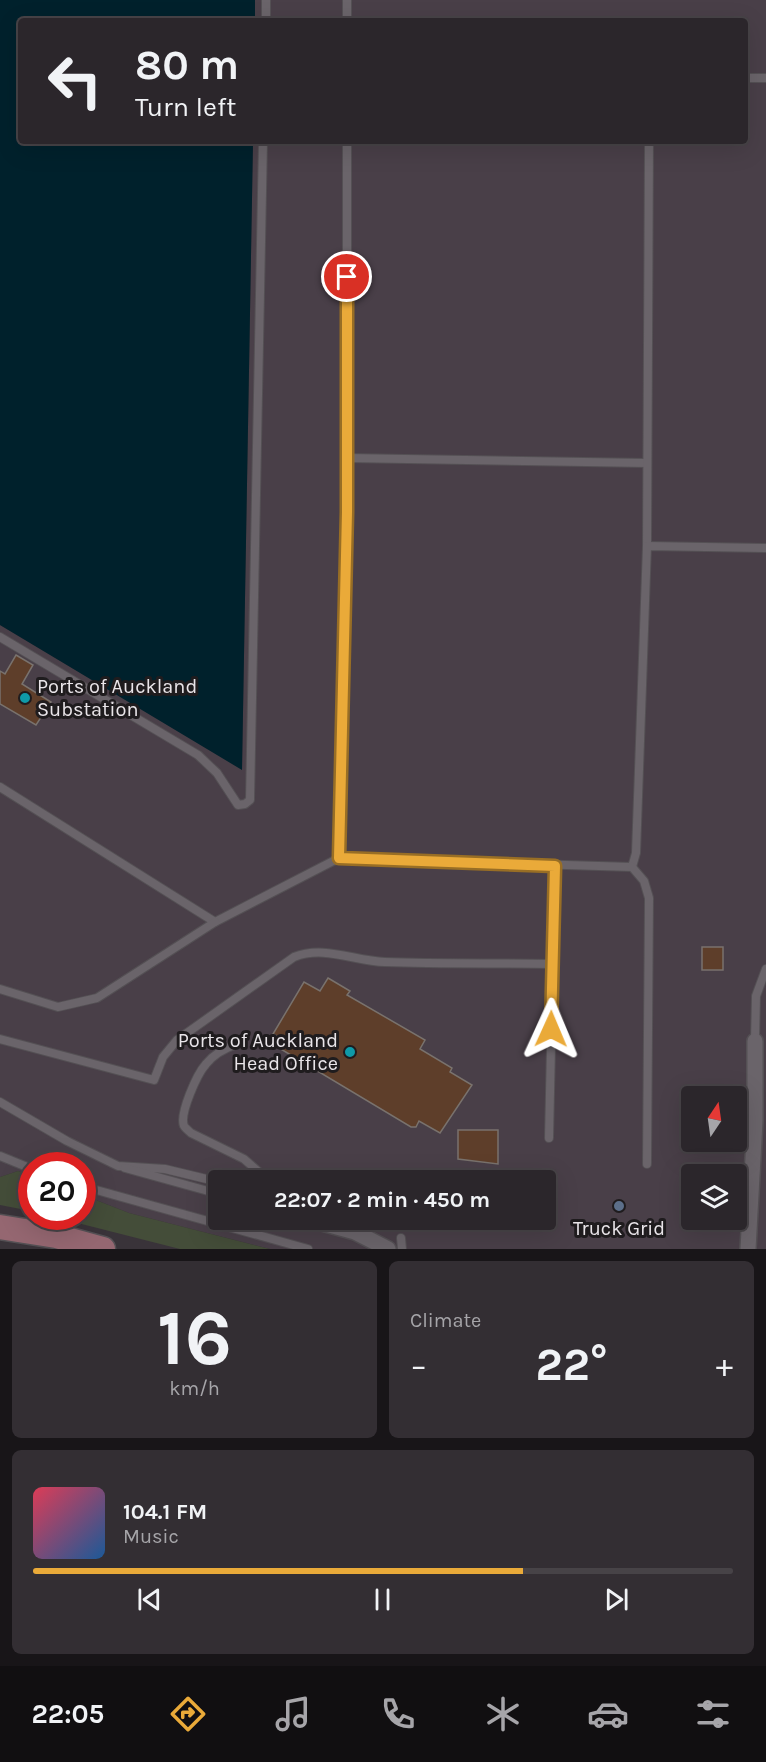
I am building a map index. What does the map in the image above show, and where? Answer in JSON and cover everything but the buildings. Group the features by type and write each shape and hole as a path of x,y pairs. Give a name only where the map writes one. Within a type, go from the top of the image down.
{"main road":[{"path":"0,1227 57,1236 103,1249"}],"street":[{"path":"746,1249 749,1233 755,1121 755,1041"},
{"path":"348,1230 388,1249"}],"lane":[{"path":"266,0 266,18"},
{"path":"347,0 347,18"},
{"path":"748,78 766,78"},
{"path":"0,637 198,755 217,773 238,805 250,800 263,144"},
{"path":"339,858 347,458 346,144"},
{"path":"632,867 636,853 648,546 649,144"},
{"path":"347,458 647,463"},
{"path":"648,546 766,548"},
{"path":"0,787 215,922"},
{"path":"0,989 58,1007 97,998 215,922 339,858 632,867 644,881 649,898 646,1164"},
{"path":"549,1138 555,866"},
{"path":"0,1039 154,1080 163,1057 177,1040 294,957 306,952 326,952 382,962 552,964"},
{"path":"755,1041 756,996 766,969"},
{"path":"237,1044 218,1053 205,1065 189,1096 183,1119 184,1126 190,1133 244,1159 257,1170"},
{"path":"0,1102 75,1146 118,1166 145,1176 208,1191"},
{"path":"0,1156 18,1163"},
{"path":"118,1166 165,1170 208,1180"},
{"path":"96,1190 308,1249"},
{"path":"352,1230 356,1232"},
{"path":"401,1238 402,1249"}],"shaded area":[{"path":"255,0 766,0 766,1249 270,1249 129,1213 96,1200 96,1152 18,1152 18,1171 0,1177 0,625 242,769 253,144 748,144 748,18 255,18"}],"green space":[{"path":"18,1171 18,1208 0,1205 0,1177"},
{"path":"96,1200 129,1213 270,1249 180,1249 96,1228"}],"water":[{"path":"0,0 255,0 255,18 18,18 18,144 253,144 242,770 0,625"}],"place":[{"name":"Ports of Auckland Substation","path":"25,698"},
{"name":"Ports of Auckland Head Office","path":"350,1052"},
{"name":"Truck Grid","path":"619,1206"}],"route":[{"path":"347,277 347,512 339,858 555,866 551,1029"}]}
